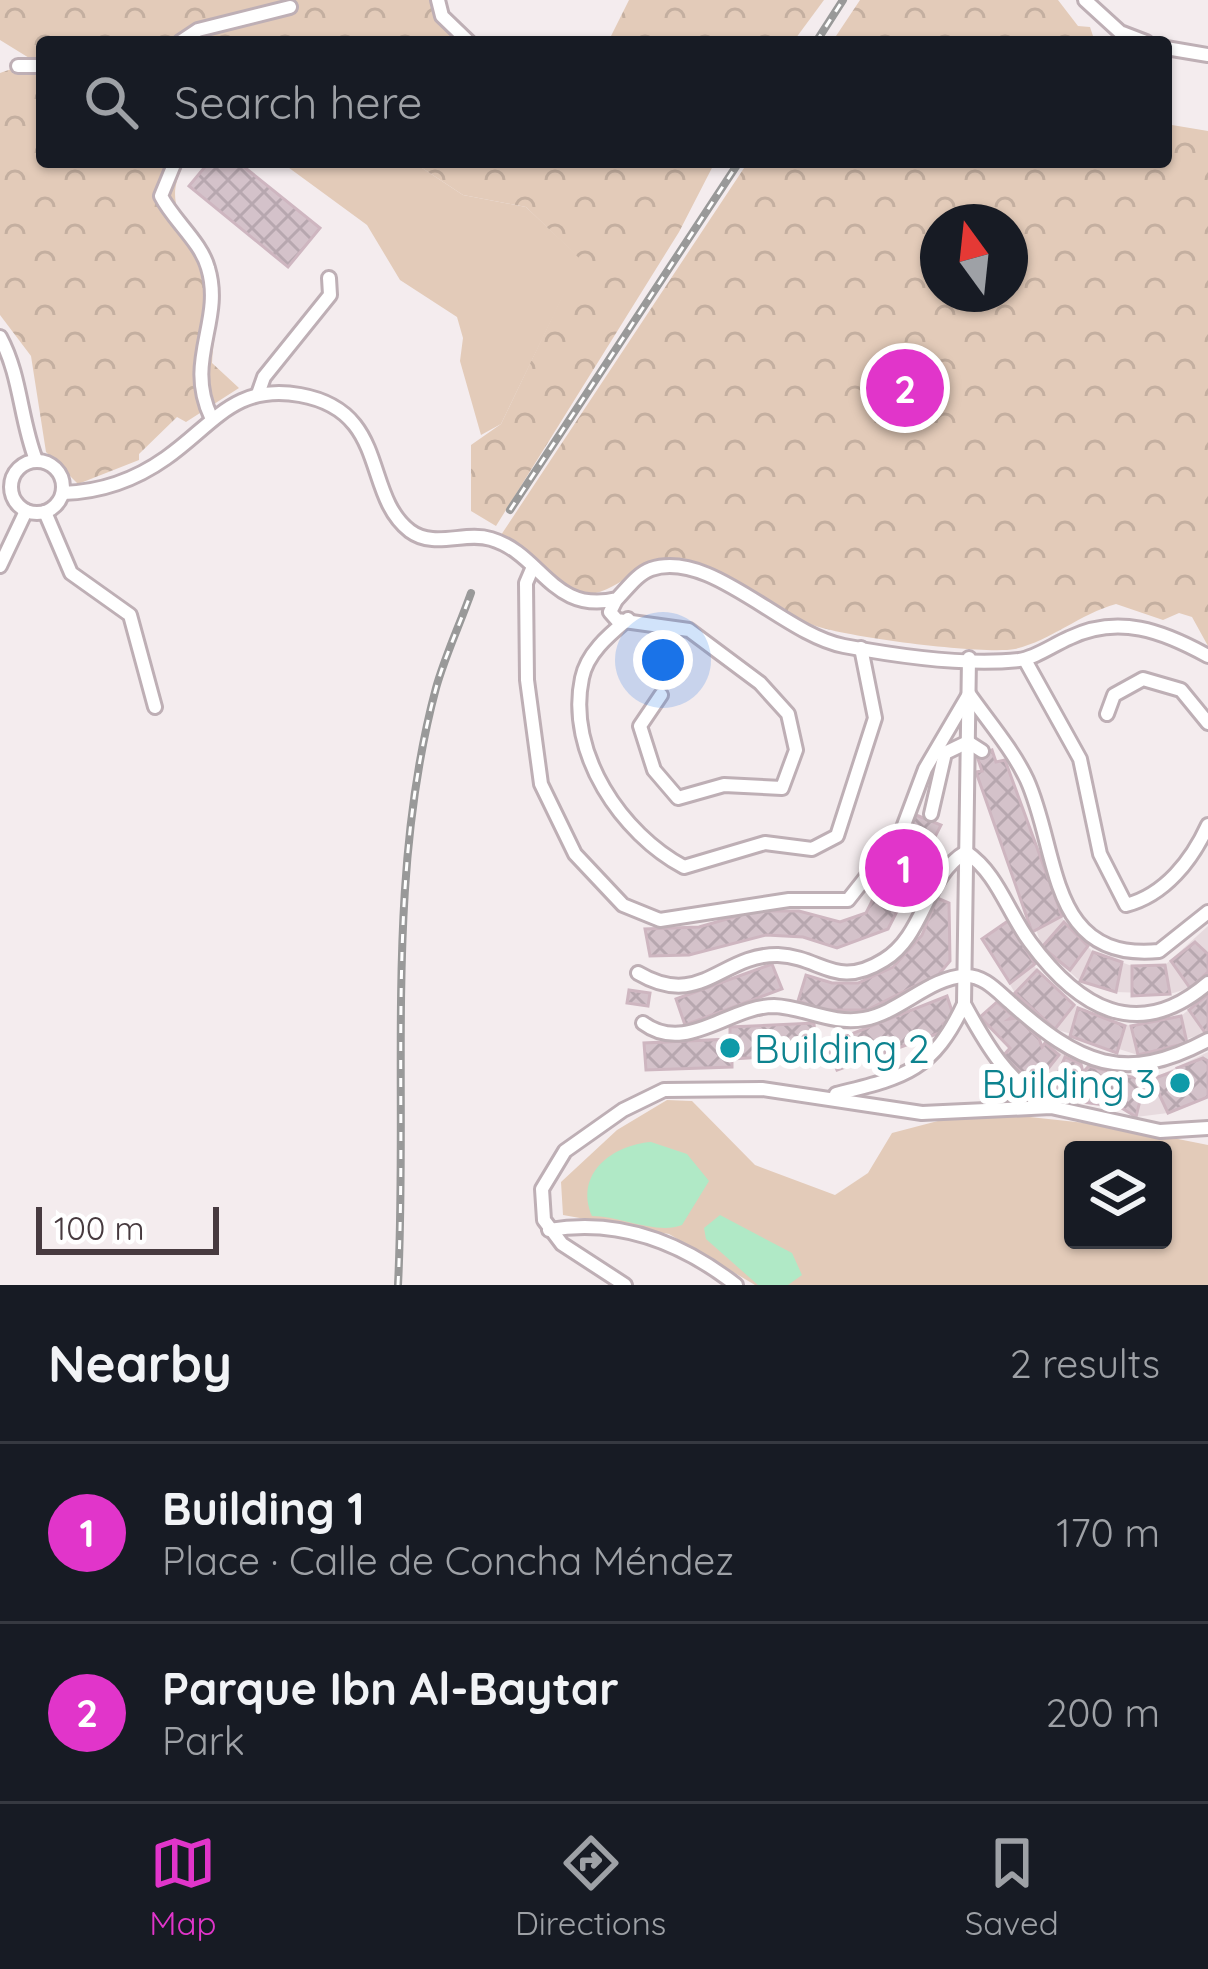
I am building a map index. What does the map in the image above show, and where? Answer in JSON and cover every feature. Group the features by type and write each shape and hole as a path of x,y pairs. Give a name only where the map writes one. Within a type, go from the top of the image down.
{"street":[{"path":"438,0 442,16 463,36"},
{"path":"1085,0 1108,23 1134,36"},
{"path":"189,36 290,7"},
{"path":"1172,49 1208,55"},
{"path":"18,66 36,66"},
{"path":"173,168 161,196 208,266 211,302 198,367 200,393 211,417"},
{"path":"258,394 264,376 330,295 329,278"},
{"path":"0,337 14,366 25,430 36,460"},
{"path":"63,493 58,470 36,460 20,466 5,491 26,511 45,512 63,493 122,483 168,458 211,417 258,394 305,396 334,408 361,432 396,517 414,534 435,540 493,539 576,601 631,603 628,619 600,643 582,677 593,768 616,811 650,849 684,867 764,843 812,849 837,836 875,718 861,648"},
{"path":"0,566 26,511"},
{"path":"45,512 70,573 130,615 155,707"},
{"path":"617,599 642,574 675,566 724,582 814,637 861,648 1025,660 1082,631 1140,626 1208,656"},
{"path":"532,568 526,583 527,680 541,784 575,854 623,904 660,920 789,900 848,900 901,833 925,769 969,694"},
{"path":"628,619 689,630 760,683 788,714 796,750 782,788 724,785 678,798 654,770 640,726 661,695"},
{"path":"831,1095 893,1081 922,1066 947,1040 964,1004 969,658"},
{"path":"1025,660 1080,759 1100,854 1126,905 1146,899 1193,857 1208,825"},
{"path":"1107,714 1114,695 1143,679 1181,690 1208,723"},
{"path":"969,694 1027,779 1050,862 1074,920 1088,933 1106,948 1159,951 1208,912"},
{"path":"968,742 982,751"},
{"path":"931,814 945,753 968,742"},
{"path":"638,973 660,986 689,988 775,955 827,973 855,974 902,946 947,863 966,851"},
{"path":"966,851 986,866 1028,940 1060,982 1090,1002 1136,1016 1187,1001 1208,983"},
{"path":"643,1023 655,1032 675,1033 712,1028 772,1006 831,1019 863,1019 964,976 987,981 1071,1051 1115,1064 1163,1064 1208,1040"},
{"path":"964,1004 994,1058 1018,1085 1051,1107"},
{"path":"1015,1108 1018,1085"},
{"path":"625,1285 578,1257 549,1230 542,1209 548,1172 586,1134 646,1097 684,1088 831,1095 922,1114 1051,1107 1160,1131 1208,1128"},
{"path":"549,1230 606,1226 647,1234 710,1265 736,1285"}],"shaded area":[{"path":"992,750 996,762 1005,760 1064,922 1093,952 1132,966 1165,965 1208,926 1208,972 1190,988 1170,994 1116,992 1080,981 1042,947 977,756"},
{"path":"1008,921 1037,970 1079,1008 1131,1026 1181,1016 1208,994 1208,1032 1138,1055 1055,1029 1015,993 983,939"},
{"path":"997,1002 1013,1016 1010,1020 1017,1018 1039,1038 1041,1046 1045,1043 1081,1064 1083,1072 1089,1066 1120,1074 1118,1081 1125,1083 1127,1076 1152,1079 1208,1052 1208,1097 1168,1113 1136,1117 1119,1107 1081,1102 1079,1094 1070,1099 1035,1085 1003,1056 1010,1048 980,1017"},
{"path":"651,1142 687,1154 709,1181 682,1225 661,1228 592,1216 588,1187 600,1164 623,1149"},
{"path":"720,1215 792,1253 802,1275 788,1285 758,1285 706,1239 704,1228"}],"green space":[{"path":"0,0 429,0 439,21 474,36 36,36 36,168 183,168 175,199 179,213 205,253 218,288 212,363 239,388 186,422 177,417 139,454 139,460 78,484 46,452 31,356 0,315 0,73 34,61 0,40"},
{"path":"629,0 824,0 797,36 611,36"},
{"path":"860,0 1058,0 1078,26 1090,27 1093,36 836,36"},
{"path":"1172,125 1208,131 1208,646 1192,617 1179,613 1163,620 1116,604 1015,649 882,639 813,625 718,570 682,560 654,564 607,589 580,595 501,535 744,168 1172,168"},
{"path":"289,168 422,168 463,195 526,207 581,259 501,424 481,435 460,361 463,338 457,317 400,280 367,225"},
{"path":"422,168 712,168 679,232 496,526 471,511 471,445 501,424 580,259 526,207 463,195"},
{"path":"667,1100 692,1101 755,1165 835,1195 868,1173 892,1133 976,1111 1113,1126 1208,1145 1208,1285 755,1285 669,1234 563,1215 561,1182 617,1130"}],"building":[{"path":"204,168 245,168 320,228 288,267 189,186"},
{"path":"992,750 996,762 1005,760 1062,916 1032,932 976,772 982,771 977,756"},
{"path":"916,815 941,825 888,929 837,948 803,937 766,935 689,955 650,956 645,929 699,927 755,911 799,911 840,922 866,913"},
{"path":"937,898 949,903 950,961 939,974 867,1010 824,1010 798,1001 806,975 832,983 858,983 893,967 922,935"},
{"path":"1008,921 1035,964 1010,983 982,939"},
{"path":"1064,922 1088,946 1070,970 1042,947"},
{"path":"1195,942 1208,954 1208,972 1190,988 1171,961"},
{"name":"Building 3","path":"1093,952 1122,962 1116,992 1080,981"},
{"name":"Building 2","path":"772,964 782,989 685,1025 676,999"},
{"path":"1165,965 1170,994 1132,996 1132,966"},
{"name":"Building 2","path":"1037,970 1074,1005 1055,1029 1015,993"},
{"path":"629,990 650,993 648,1006 627,1003"},
{"path":"1208,994 1208,1032 1206,1034 1189,1010"},
{"path":"947,996 954,1017 943,1024 945,1031 837,1070 826,1044"},
{"path":"997,1002 1013,1016 1009,1019 1017,1018 1039,1038 1042,1047 1045,1043 1059,1055 1035,1085 1003,1056 1010,1048 980,1017"},
{"name":"Building 3","path":"1078,1008 1125,1026 1117,1053 1070,1036"},
{"path":"1181,1016 1187,1043 1138,1055 1131,1026"},
{"name":"Building 2","path":"814,1023 816,1054 732,1059 732,1067 646,1070 644,1043 730,1039 730,1027"},
{"path":"1065,1057 1081,1064 1083,1072 1089,1066 1120,1074 1118,1081 1126,1083 1127,1076 1145,1080 1136,1117 1120,1107 1081,1102 1079,1094 1070,1099 1056,1094 1056,1078"},
{"name":"Building 3","path":"1203,1058 1208,1061 1208,1097 1168,1113 1152,1079 1172,1072 1174,1078 1180,1075 1177,1068"}],"railway":[{"path":"820,36 843,0"},
{"path":"510,510 735,168"},
{"path":"398,1285 401,985 410,835 436,688 471,593"}],"place":[{"name":"Parque Ibn Al-Baytar","path":"905,388"},
{"name":"Building 1","path":"904,868"},
{"name":"Building 2","path":"730,1048"},
{"name":"Building 3","path":"1180,1083"}]}
